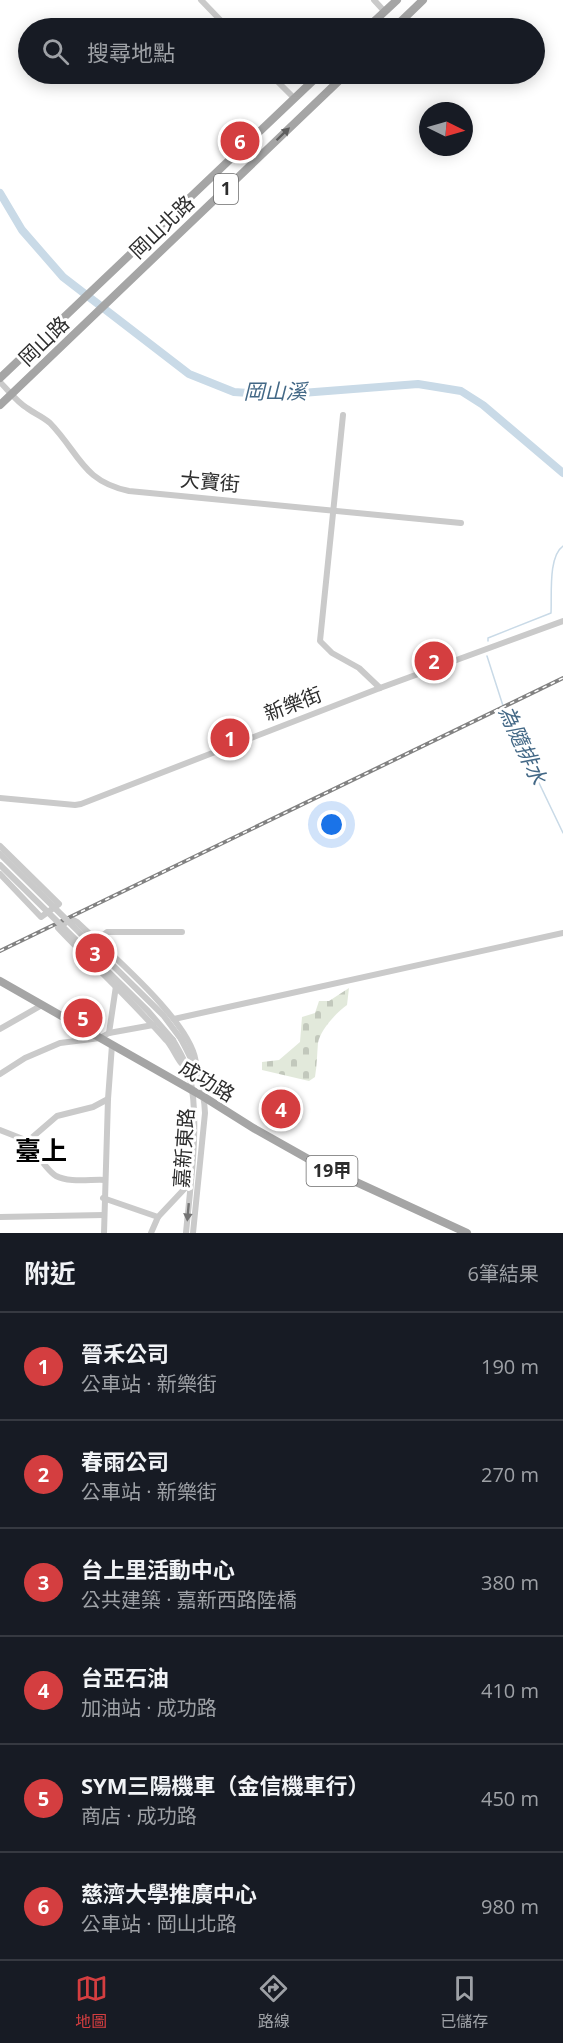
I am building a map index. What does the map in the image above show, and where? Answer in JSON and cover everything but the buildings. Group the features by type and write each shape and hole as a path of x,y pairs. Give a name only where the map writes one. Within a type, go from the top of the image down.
{"main road":[{"path":"378,18 397,0"},
{"path":"404,18 423,0"},
{"name":"岡山北路","path":"75,306 309,84"},
{"name":"岡山北路","path":"84,325 336,84"},
{"name":"岡山路","path":"0,380 75,306"},
{"name":"岡山路","path":"0,405 84,325"},
{"name":"成功路","path":"0,981 193,1090 255,1129 319,1165 466,1233"}],"street":[{"path":"201,0 218,18"},
{"path":"374,0 385,12"},
{"path":"280,84 294,98"},
{"name":"大寶街","path":"0,380 26,408 40,414 51,425 92,477 113,488 129,492 461,523"},
{"path":"343,415 320,641 332,653 359,668 380,688"},
{"name":"新樂街","path":"0,798 81,804 380,688 563,621"},
{"path":"0,846 59,904 41,916 0,874"},
{"name":"嘉新東路","path":"0,854 163,1015 181,1039 196,1066"},
{"name":"嘉新東路","path":"0,865 148,1011 173,1040 184,1058 193,1090 195,1112 186,1233"},
{"name":"嘉新東路","path":"188,1070 183,1067 172,1047 153,1024 58,928 71,919 77,922 174,1019 196,1058 205,1113 194,1233"},
{"path":"96,941 107,932 182,932"},
{"path":"174,1019 563,933"},
{"path":"109,1033 116,986 129,973"},
{"path":"0,1029 42,1005"},
{"path":"0,1074 25,1058 60,1043 100,1038 109,1033 153,1024"},
{"path":"104,1233 112,1045"},
{"path":"28,1142 57,1116 93,1107 108,1099"},
{"path":"0,1130 28,1142 56,1176 105,1180"},
{"path":"152,1233 158,1217 190,1183"},
{"path":"104,1198 158,1217"},
{"path":"0,1217 104,1215"}],"green space":[{"path":"349,988 347,1005 330,1022 319,1038 315,1077 309,1081 262,1070 262,1062 279,1060 300,1042 302,1017 315,1013 319,1001 329,1001"}],"waterway":[{"name":"岡山溪","path":"0,193 22,230 63,277 189,374 234,392 276,395 418,384 461,391 483,405 563,473"},
{"name":"為隨排水","path":"488,641 488,638 551,613 553,567 558,551 563,546"},
{"name":"為隨排水","path":"487,656 505,712 563,833"}],"railway":[{"path":"0,951 563,678"}],"place":[{"name":"慈濟大學推廣中心","path":"240,141"},
{"name":"春雨公司","path":"434,661"},
{"name":"晉禾公司","path":"230,738"},
{"name":"台上里活動中心","path":"95,953"},
{"name":"SYM三陽機車（金信機車行）","path":"83,1018"},
{"name":"台亞石油","path":"281,1109"}],"district":[{"name":"臺上","path":"41,1151"}]}
